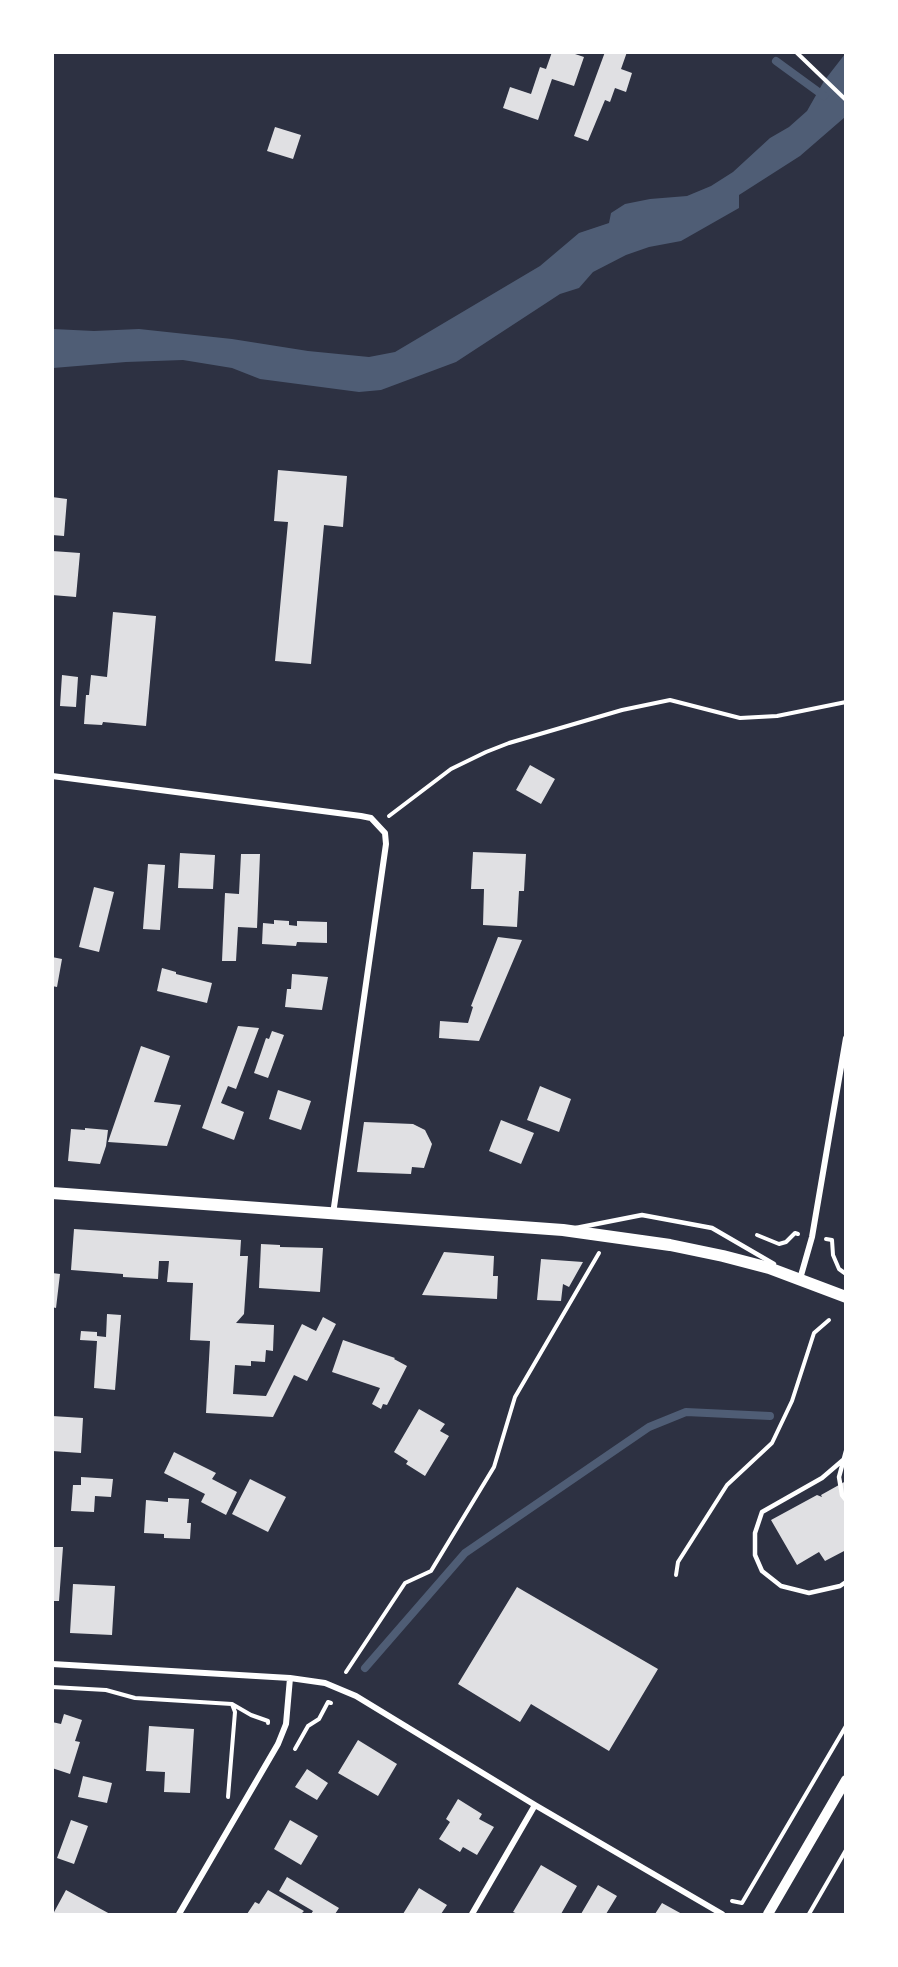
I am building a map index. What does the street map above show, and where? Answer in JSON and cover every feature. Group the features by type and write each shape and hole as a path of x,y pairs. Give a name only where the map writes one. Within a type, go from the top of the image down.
{"main road":[{"path":"52,1194 563,1230 670,1245 769,1268 846,1297"}],"street":[{"path":"52,776 361,816 379,824 385,833 386,844 333,1214"},
{"path":"800,1279 812,1237 846,1038"},
{"path":"52,1664 290,1678 325,1683 356,1696 721,1914"},
{"path":"179,1914 278,1744 286,1724 290,1678"},
{"path":"768,1914 846,1780"},
{"path":"472,1914 535,1805"}],"lane":[{"path":"563,1230 642,1215 712,1228 800,1279"},
{"path":"846,1451 839,1477 842,1495 846,1500"},
{"path":"843,1460 822,1478 762,1512 755,1533 755,1555 762,1571 781,1586 810,1593 840,1586 846,1582"}],"path":[{"path":"796,52 846,100"},
{"path":"379,824 451,769 486,752 509,743 622,710 670,700 740,717 777,716 846,702"},
{"path":"346,1672 405,1583 431,1571 483,1486 494,1467 515,1397 599,1252"},
{"path":"676,1575 678,1562 727,1485 772,1443 792,1401 814,1333 829,1320"},
{"path":"52,1687 106,1690 135,1698 232,1704 268,1721 268,1727"},
{"path":"291,1756 308,1726 319,1719 328,1702 334,1704"},
{"path":"232,1704 235,1712 228,1801 233,1791"},
{"path":"721,1914 728,1901 742,1903 846,1726"},
{"path":"809,1914 846,1850"}],"water":[{"path":"845,54 845,117 800,156 739,195 739,208 681,241 649,247 626,255 593,272 579,288 560,294 456,362 381,390 359,392 260,379 232,368 183,360 53,368 53,329 94,331 139,329 369,357 395,352 540,266 579,233 609,223 611,213 625,204 687,196 711,186 733,172 770,138 789,127 807,111 824,81"}],"building":[{"path":"552,52 569,52 584,57 574,86 552,79 538,120 503,108 510,87 531,94 540,67 546,69"},
{"path":"605,52 627,52 621,69 632,73 626,92 615,88 610,102 605,100 588,141 574,136"},
{"path":"275,127 301,135 293,159 267,151"},
{"path":"278,470 347,476 343,527 324,525 311,664 275,661 288,522 274,521"},
{"path":"52,497 67,499 64,536 52,535"},
{"path":"52,551 80,553 76,597 52,595"},
{"path":"113,612 156,616 146,726 103,722 102,725 84,724 86,695 89,695 91,675 107,677"},
{"path":"62,675 78,677 76,707 60,706"},
{"path":"530,765 555,779 541,804 516,790"},
{"path":"473,852 526,854 524,891 519,891 517,927 483,925 484,889 471,889"},
{"path":"180,853 215,855 213,889 178,888"},
{"path":"241,854 260,854 257,928 238,927 236,961 222,961 225,893 239,894"},
{"path":"148,864 165,865 160,930 143,929"},
{"path":"94,887 114,892 99,952 79,947"},
{"path":"274,920 289,921 289,925 297,926 297,921 327,922 327,943 297,942 296,946 262,944 263,923 274,924"},
{"path":"498,937 522,940 479,1041 439,1038 440,1021 468,1023 473,1007 471,1006"},
{"path":"52,957 62,959 57,987 52,986"},
{"path":"162,968 212,983 207,1003 157,991"},
{"path":"292,974 328,977 322,1010 285,1007 287,989 291,989"},
{"path":"238,1026 259,1028 236,1089 228,1086 221,1103 244,1112 234,1140 202,1128"},
{"path":"272,1031 284,1035 268,1078 254,1073 266,1038 269,1039"},
{"path":"141,1046 170,1056 154,1102 181,1105 167,1146 108,1142"},
{"path":"540,1086 571,1099 559,1132 527,1120"},
{"path":"278,1090 311,1101 301,1130 269,1119"},
{"path":"501,1120 534,1133 521,1164 489,1151"},
{"path":"364,1122 413,1124 425,1130 432,1144 424,1168 412,1167 411,1174 357,1172"},
{"path":"85,1128 108,1130 100,1164 68,1161 71,1129 85,1130"},
{"path":"74,1229 241,1240 240,1256 248,1256 244,1314 236,1323 274,1325 273,1351 266,1350 265,1362 251,1361 251,1366 235,1365 233,1394 266,1396 302,1324 316,1331 323,1317 336,1324 307,1381 294,1375 273,1417 206,1413 210,1341 190,1340 193,1283 167,1282 169,1261 159,1261 158,1279 71,1270"},
{"path":"261,1244 323,1248 320,1292 259,1288"},
{"path":"444,1252 494,1256 493,1276 498,1276 497,1299 422,1295"},
{"path":"541,1259 583,1262 569,1287 563,1284 561,1301 537,1300"},
{"path":"52,1273 60,1274 56,1308 52,1307"},
{"path":"107,1314 121,1315 115,1390 94,1388 97,1341 80,1340 81,1331 97,1332 97,1336 106,1337"},
{"path":"343,1340 395,1358 407,1366 387,1405 383,1404 381,1409 372,1404 380,1388 332,1372"},
{"path":"419,1409 445,1424 440,1431 449,1436 425,1476 406,1464 408,1461 394,1452"},
{"path":"52,1416 83,1418 81,1453 52,1451"},
{"path":"174,1452 216,1473 212,1479 237,1492 226,1515 201,1502 205,1494 164,1473"},
{"path":"81,1477 113,1479 111,1497 95,1496 94,1512 71,1511 73,1485 81,1485"},
{"path":"250,1479 286,1497 268,1532 232,1514"},
{"path":"846,1481 846,1550 825,1561 819,1552 797,1565 771,1520 817,1495 822,1497 821,1495"},
{"path":"168,1498 189,1499 187,1523 191,1523 190,1539 164,1538 164,1534 144,1533 146,1500 168,1502"},
{"path":"52,1547 63,1547 59,1601 52,1601"},
{"path":"73,1584 115,1586 112,1635 70,1633"},
{"path":"517,1587 658,1669 609,1751 531,1704 520,1722 458,1684"},
{"path":"64,1714 82,1720 75,1741 80,1742 70,1774 52,1768 52,1722 61,1724"},
{"path":"149,1726 194,1729 190,1793 164,1792 165,1772 146,1771"},
{"path":"358,1740 397,1764 378,1796 338,1773"},
{"path":"307,1769 328,1783 317,1800 295,1787"},
{"path":"83,1776 112,1783 107,1803 78,1797"},
{"path":"458,1799 482,1814 479,1819 494,1827 477,1855 463,1847 460,1852 439,1839 450,1822 446,1819"},
{"path":"71,1820 88,1826 74,1864 57,1858"},
{"path":"290,1820 318,1836 301,1865 274,1849"},
{"path":"541,1865 577,1886 561,1914 513,1912"},
{"path":"287,1877 339,1908 335,1914 311,1914 313,1911 279,1891"},
{"path":"598,1885 617,1896 606,1914 581,1914"},
{"path":"419,1888 447,1905 441,1914 403,1914"},
{"path":"66,1890 110,1914 53,1914"},
{"path":"268,1890 304,1911 301,1914 247,1914 255,1902 259,1904"},
{"path":"662,1903 682,1914 655,1914"}],"waterway":[{"path":"776,61 824,96"},
{"path":"365,1668 465,1553 649,1427 686,1412 770,1416"}]}
